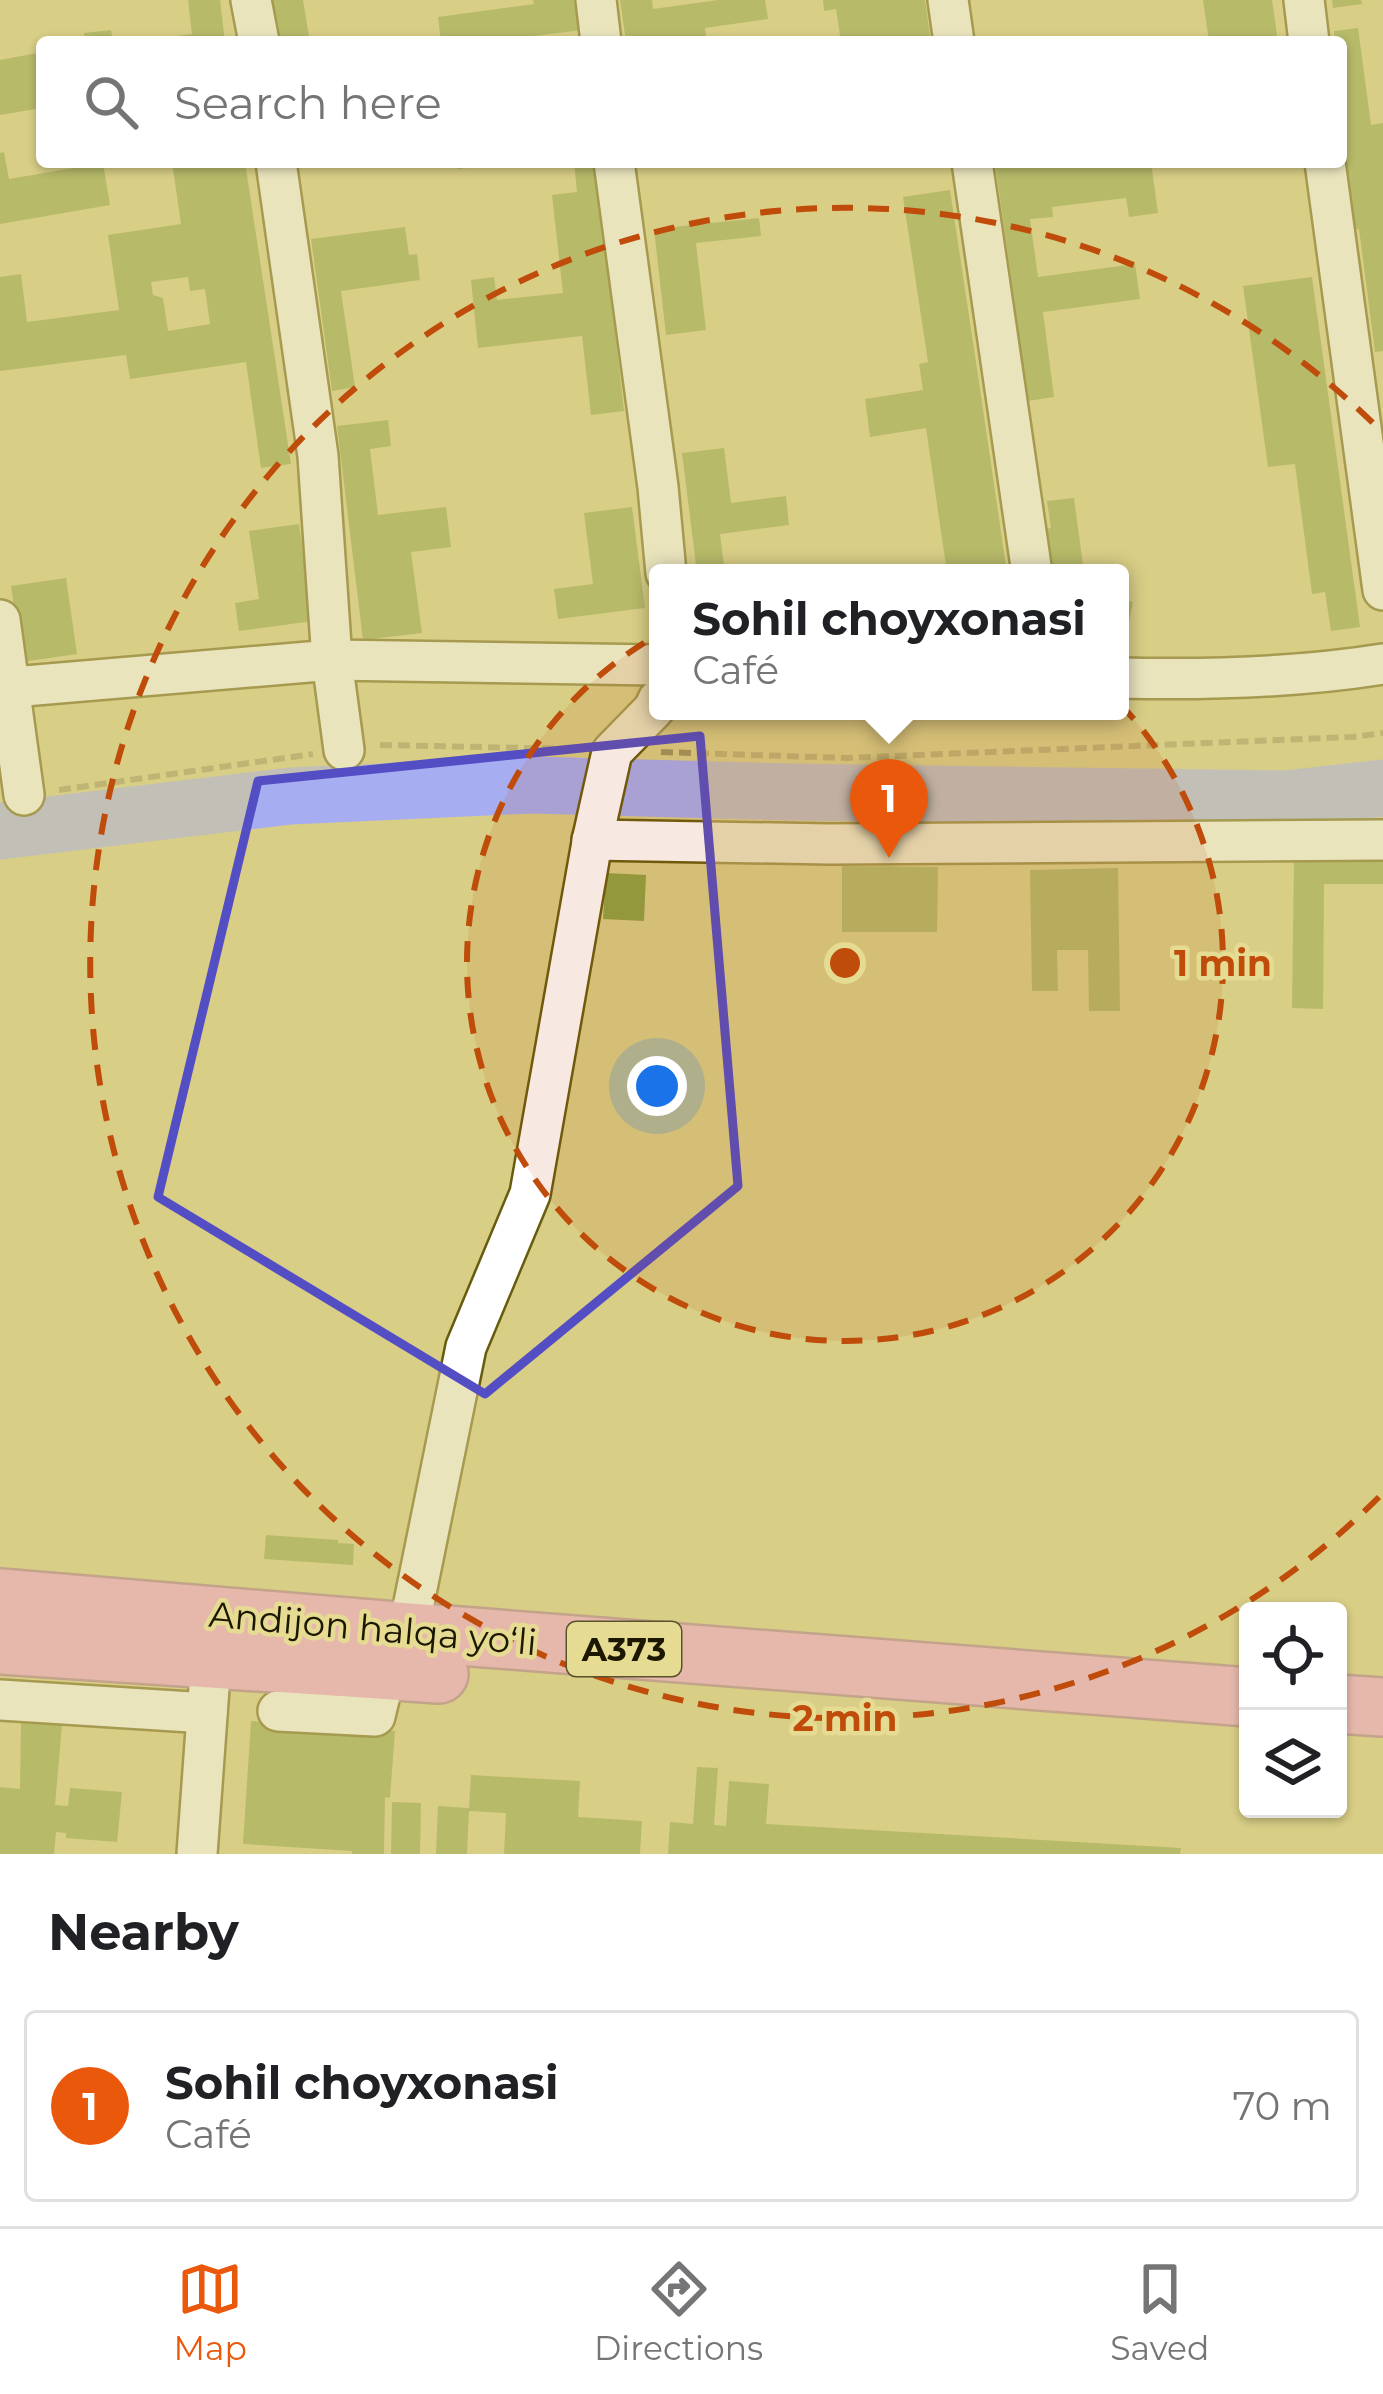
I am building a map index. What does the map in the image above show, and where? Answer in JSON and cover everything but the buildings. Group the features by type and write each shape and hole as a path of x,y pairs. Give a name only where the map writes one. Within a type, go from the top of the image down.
{"highway":[{"name":"Andijon halqa yo‘li","path":"0,1598 397,1651 1239,1735"},
{"name":"Andijon halqa yo‘li","path":"0,1645 209,1686 397,1651 1239,1697"},
{"path":"1347,1705 1383,1707"},
{"path":"1347,1744 1383,1746"}],"street":[{"path":"251,0 258,36"},
{"path":"596,0 600,36"},
{"path":"948,0 953,36"},
{"path":"1304,0 1308,36"},
{"path":"277,168 318,457 332,660 344,750"},
{"path":"615,168 665,564"},
{"path":"973,168 1031,564"},
{"path":"1326,168 1383,590"},
{"path":"0,620 5,687 24,795"},
{"path":"5,687 332,660 649,664"},
{"path":"1129,678 1328,673 1383,664"},
{"path":"278,1711 375,1716 397,1651 466,1347 530,1194 592,839 612,751 649,714"},
{"path":"592,839 830,844 1383,840"},
{"path":"0,1700 209,1686 197,1854"}],"path":[{"path":"24,795 381,745 847,758 1383,733"}],"highlighted area":[{"path":"700,736 738,1186 485,1394 158,1197 258,781"}],"waterway":[{"path":"0,831 290,796 532,785 1285,799 1383,788"}],"place":[{"name":"Sohil choyxonasi","path":"889,858"}]}
